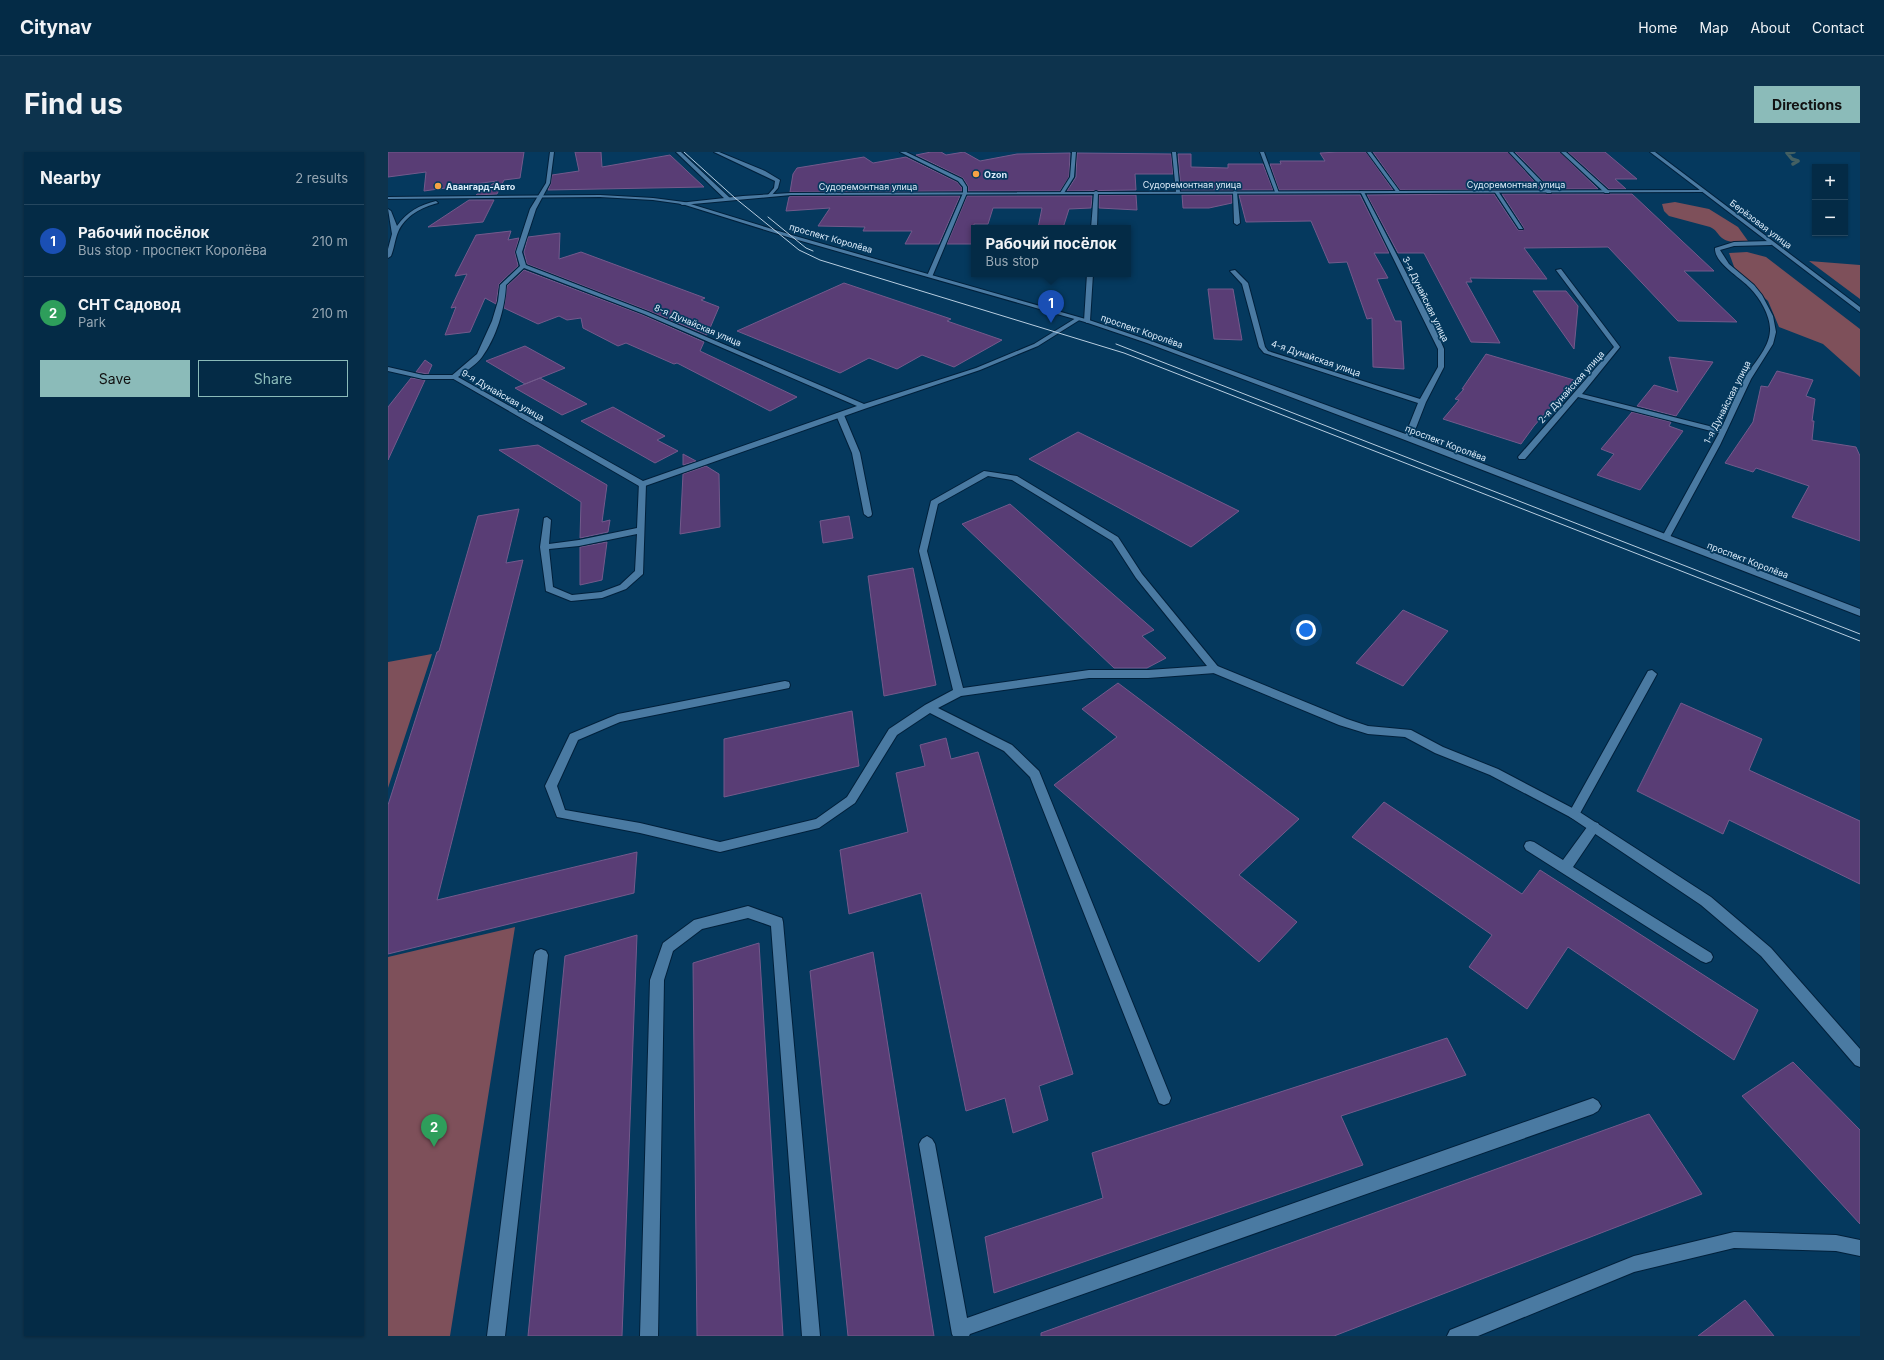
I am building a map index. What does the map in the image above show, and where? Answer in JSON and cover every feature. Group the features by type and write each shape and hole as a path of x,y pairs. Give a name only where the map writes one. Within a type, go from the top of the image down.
{"street":[{"path":"522,266 519,252 533,210 548,183 552,152"},
{"path":"678,152 728,199"},
{"path":"716,152 727,159 768,173 778,180 776,188 769,195"},
{"path":"902,152 960,180 965,187 965,193 930,276"},
{"path":"1062,192 1072,177 1074,152"},
{"path":"1174,152 1178,192"},
{"path":"1262,152 1277,192"},
{"path":"1369,152 1398,192"},
{"path":"1511,152 1549,192"},
{"path":"1563,152 1607,192"},
{"name":"Берёзовая улица","path":"1652,152 1860,310"},
{"name":"Судоремонтная улица","path":"682,203 769,195 1062,192 1704,191"},
{"path":"1094,225 1096,192"},
{"path":"1235,192 1237,223"},
{"name":"3-я Дунайская улица","path":"1362,192 1431,326 1441,349 1441,367 1422,402 1408,438"},
{"path":"1496,192 1521,228"},
{"name":"проспект Королёва","path":"388,198 541,196 620,197 682,203 1087,321 1149,342 1408,438 1860,613"},
{"path":"388,256 391,243 404,218 418,208 434,202 468,198"},
{"path":"388,211 394,222 396,232"},
{"name":"1-я Дунайская улица","path":"1666,537 1723,432 1742,388 1760,356 1769,346 1773,335 1774,327 1770,315 1761,298 1753,287 1724,262 1718,255 1717,249 1734,244 1771,243"},
{"name":"9-я Дунайская улица","path":"522,266 503,285 503,295 479,356 454,377 642,484"},
{"name":"8-я Дунайская улица","path":"522,266 646,313 864,406"},
{"name":"2-я Дунайская улица","path":"1522,457 1617,347 1558,270"},
{"name":"4-я Дунайская улица","path":"1233,271 1245,283 1262,347 1266,352 1422,402"},
{"path":"1087,321 1090,277"},
{"path":"547,520 544,547 549,589 570,598 602,595 623,587 640,572 642,484 864,406 978,369 1036,345 1078,319"},
{"path":"388,369 423,377 454,377"},
{"path":"1575,394 1723,432"},
{"path":"840,415 856,453 868,514"},
{"path":"958,692 923,551 934,502 986,474 1014,478 1115,539 1139,576 1215,669"},
{"path":"544,547 579,543 641,530"},
{"path":"785,685 618,718 574,738 550,786 561,814 640,828 720,847 819,823 851,800 892,732 928,708 958,692 1089,674 1148,674 1215,669 1342,722 1368,730 1407,733 1439,750 1494,772 1574,814 1706,901 1766,952 1813,1004 1860,1060"},
{"path":"1574,814 1652,674"},
{"path":"928,708 1008,748 1035,774 1164,1098"},
{"path":"1565,868 1594,827"},
{"path":"1530,846 1706,957"},
{"path":"650,1336 657,980 668,947 699,924 748,912 777,922 811,1336"},
{"path":"496,1336 541,955"},
{"path":"927,1144 961,1332 1593,1106"},
{"path":"1456,1336 1634,1264 1734,1240 1836,1243 1860,1248"}],"shaded area":[{"path":"1675,202 1709,209 1738,227 1748,241 1731,242 1722,238 1714,229 1710,227 1669,216 1664,211 1662,204"},
{"path":"1747,252 1766,257 1860,329 1860,377 1823,344 1779,327 1768,301 1736,272 1729,253"},
{"path":"1809,261 1860,265 1860,299"},
{"path":"432,654 388,788 388,662"},
{"path":"515,927 450,1336 388,1336 388,957"}],"building":[{"path":"388,152 524,152 520,178 504,180 497,194 476,195 497,181 424,191 426,172 388,177"},
{"path":"575,152 601,152 602,167 670,155 704,187 548,190 552,175 579,171"},
{"path":"941,152 946,155 964,152 980,161 1017,154 1070,153 1069,177 1060,191 968,191 968,186 963,178 916,155"},
{"path":"1366,152 1393,190 1279,190 1270,164 1281,164 1280,161 1325,161 1320,153"},
{"path":"1373,152 1508,152 1541,189 1400,190"},
{"path":"1515,152 1560,152 1598,189 1551,189"},
{"path":"1568,152 1605,152 1637,179 1615,179 1626,189 1609,189"},
{"path":"1077,153 1171,154 1173,174 1135,174 1136,190 1067,191 1076,177"},
{"path":"1178,154 1191,154 1191,167 1228,168 1228,164 1263,164 1273,190 1181,190"},
{"path":"864,157 873,163 906,157 957,182 962,188 962,191 790,192 793,174 797,168"},
{"path":"1494,194 1518,230 1523,230 1524,228 1502,194 1632,194 1714,271 1684,271 1737,322 1678,321 1608,247 1524,248 1547,279 1470,278 1472,282 1466,282 1500,343 1471,342 1424,253 1398,253 1367,195"},
{"path":"1099,195 1136,195 1137,210 1099,208"},
{"path":"1182,195 1232,195 1232,203 1209,208 1183,208"},
{"path":"1239,195 1360,195 1389,253 1374,253 1388,278 1377,279 1395,321 1401,321 1404,369 1373,367 1372,318 1367,319 1347,262 1329,263 1311,221 1246,222"},
{"path":"791,196 960,196 939,244 905,244 912,231 863,231 865,227 818,226 830,208 786,211 789,197"},
{"path":"967,196 1092,196 1091,208 1069,209 1064,225 1039,225 1042,208 993,208 988,224 971,225 971,244 947,244"},
{"path":"469,200 494,200 483,222 428,227"},
{"path":"511,231 508,240 519,238 515,252 518,266 499,284 496,304 485,298 470,332 445,335 456,307 451,308 467,274 455,276 476,235"},
{"path":"560,233 559,259 581,252 705,298 701,300 719,307 707,335 527,264 524,252 528,237"},
{"path":"524,270 643,315 704,342 700,351 797,397 770,411 677,363 674,364 626,343 618,346 583,328 581,318 567,320 559,316 538,324 504,308 507,286"},
{"path":"844,283 951,319 947,321 1002,340 954,367 922,355 897,369 869,358 840,373 737,331"},
{"path":"1208,289 1233,289 1242,340 1214,339"},
{"path":"1533,291 1566,291 1578,306 1574,349"},
{"path":"525,346 565,368 525,384 486,361"},
{"path":"1486,354 1574,380 1534,426 1521,444 1443,419 1459,400 1455,399 1464,389 1462,389"},
{"path":"1669,357 1713,362 1676,416 1637,406 1654,385 1678,392"},
{"path":"425,360 432,365 428,374 416,372"},
{"path":"1777,371 1813,380 1806,396 1815,399 1812,421 1814,421 1812,440 1856,447 1860,456 1860,541 1792,517 1809,486 1756,468 1753,472 1725,463 1753,422 1761,386 1768,387"},
{"path":"411,378 425,380 388,460 388,407"},
{"path":"540,378 587,404 562,415 515,388"},
{"path":"613,407 665,436 657,440 678,451 655,463 581,421"},
{"path":"1632,412 1671,422 1669,426 1683,431 1640,490 1597,475 1614,454 1601,449"},
{"path":"1078,432 1239,511 1191,547 1029,459"},
{"path":"538,445 607,485 602,522 610,520 608,532 580,538 581,502 499,450"},
{"path":"683,454 696,461 683,465"},
{"path":"706,466 719,474 720,527 680,534 683,474"},
{"path":"1010,504 1154,630 1142,636 1166,658 1147,668 1114,668 962,524"},
{"path":"519,509 506,563 523,560 437,900 637,852 634,893 388,954 388,805 437,652 439,651 478,516"},
{"path":"849,516 853,538 823,543 820,521"},
{"path":"607,542 602,580 580,585 580,547"},
{"path":"913,568 936,685 884,696 868,576"},
{"path":"1403,610 1448,631 1403,686 1356,663"},
{"path":"1118,683 1299,819 1239,875 1297,922 1259,962 1054,785 1117,737 1082,709"},
{"path":"1681,703 1762,739 1749,770 1860,821 1860,884 1729,820 1723,834 1637,791"},
{"path":"852,711 859,766 724,797 724,739"},
{"path":"946,738 951,759 978,752 1073,1074 1039,1086 1048,1120 1013,1133 1005,1098 966,1111 921,893 849,914 840,850 908,832 896,773 925,766 920,745"},
{"path":"1384,802 1522,894 1540,870 1758,1010 1734,1060 1568,947 1527,1009 1469,967 1492,935 1352,837"},
{"path":"637,935 622,1336 528,1336 565,956"},
{"path":"759,943 783,1336 697,1336 693,963"},
{"path":"873,952 934,1336 848,1336 810,971"},
{"path":"1447,1038 1466,1075 1341,1116 1363,1165 994,1293 985,1237 1103,1198 1092,1153"},
{"path":"1793,1062 1860,1130 1860,1224 1742,1096"},
{"path":"1649,1114 1702,1194 1334,1336 1041,1336 1041,1333"},
{"path":"1745,1300 1774,1336 1698,1336"}],"waterway":[{"path":"1793,164 1798,161 1792,159 1787,153 1794,152"}],"tram line":[{"path":"684,152 735,198 799,250 820,260 1124,353 1860,641"},
{"path":"768,217 806,248 813,251"},
{"path":"1116,344 1860,634"}],"place":[{"name":"Ozon","path":"976,174"},
{"name":"Авангард-Авто","path":"438,186"},
{"name":"Рабочий посёлок","path":"1051,323"},
{"name":"СНТ Садовод","path":"434,1147"}]}
